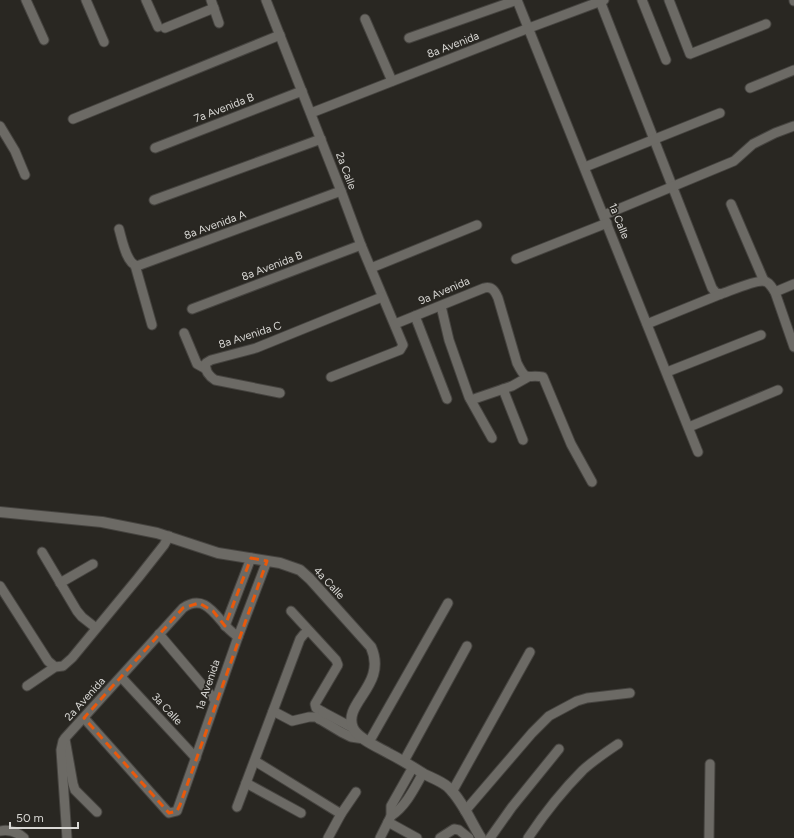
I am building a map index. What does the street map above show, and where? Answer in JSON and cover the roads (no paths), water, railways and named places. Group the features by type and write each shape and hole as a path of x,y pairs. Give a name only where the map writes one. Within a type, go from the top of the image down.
{"street":[{"path":"26,0 44,40"},
{"path":"86,0 104,42"},
{"path":"146,0 162,28 213,4 219,23"},
{"name":"2a Calle","path":"266,0 311,113 361,246 403,345 400,350 331,377"},
{"path":"409,38 517,0"},
{"name":"1a Calle","path":"517,0 606,219 698,452"},
{"path":"642,0 666,60"},
{"path":"669,0 687,51 691,55 766,24"},
{"path":"602,1 653,140 708,280 716,293 720,294"},
{"name":"8a Avenida","path":"311,113 528,28 602,1"},
{"path":"365,19 392,81"},
{"path":"73,119 280,35"},
{"path":"750,88 794,70"},
{"name":"7a Avenida B","path":"155,148 302,91"},
{"path":"585,167 720,113"},
{"path":"0,126 15,151 25,175"},
{"path":"516,259 606,219 671,187 734,161 752,144 774,133 794,126"},
{"path":"154,200 321,139"},
{"name":"8a Avenida A","path":"134,265 140,265 341,191"},
{"path":"731,204 764,281"},
{"path":"371,268 477,225"},
{"path":"119,229 130,262 134,265 152,325"},
{"name":"8a Avenida B","path":"192,309 361,246"},
{"path":"647,324 720,294 755,282 764,281 770,284 775,292 792,334 794,347"},
{"path":"775,292 794,284"},
{"name":"9a Avenida","path":"395,324 487,287 493,289 498,298 517,363 522,372 528,377"},
{"name":"8a Avenida C","path":"206,369 206,363 212,360 256,348 382,296"},
{"path":"440,306 458,368 471,400 492,438"},
{"path":"415,316 448,399"},
{"path":"184,333 197,364 206,369 209,375 215,380 280,393"},
{"path":"667,372 761,335"},
{"path":"471,400 503,389 528,377 544,377 571,444 592,482"},
{"path":"503,389 523,440"},
{"path":"689,427 778,390"},
{"name":"4a Calle","path":"0,512 102,522 169,536 218,553 280,563 300,570 310,579 371,647 375,661 375,669 372,680 352,713 353,728"},
{"path":"27,686 55,668 63,666 72,658 138,578 164,545 169,536"},
{"path":"42,552 60,584 82,617 96,628"},
{"path":"238,637 225,626 252,558"},
{"name":"1a Avenida","path":"84,718 169,813 177,811 215,700 267,561"},
{"path":"60,584 94,564"},
{"path":"0,586 48,661 55,668"},
{"name":"2a Avenida","path":"67,838 61,750 65,738 183,608 191,603 206,605 225,626"},
{"path":"367,740 448,603"},
{"path":"291,611 336,660 338,665 315,704 316,708 321,715 341,732 351,737 367,740"},
{"path":"238,807 300,639 309,631"},
{"path":"159,634 215,700"},
{"path":"404,761 466,646"},
{"path":"452,792 530,652"},
{"name":"3a Calle","path":"121,677 196,758"},
{"path":"465,811 532,733 549,716 587,698 630,693"},
{"path":"273,711 292,721 321,715 353,728 356,733 367,740 443,784 452,792 482,838"},
{"path":"65,738 74,790 97,812"},
{"path":"528,838 582,771 618,744"},
{"path":"490,838 512,807 559,749"},
{"path":"254,762 341,814"},
{"path":"709,838 710,764"},
{"path":"390,819 391,807 413,767"},
{"path":"380,838 390,819 399,811 423,773"},
{"path":"246,783 301,813"},
{"path":"403,784 414,789"},
{"path":"328,838 341,814 356,792"},
{"path":"390,819 417,838"},
{"path":"440,838 454,829 459,830 469,838"},
{"path":"0,831 9,830 17,832 24,838"}]}
